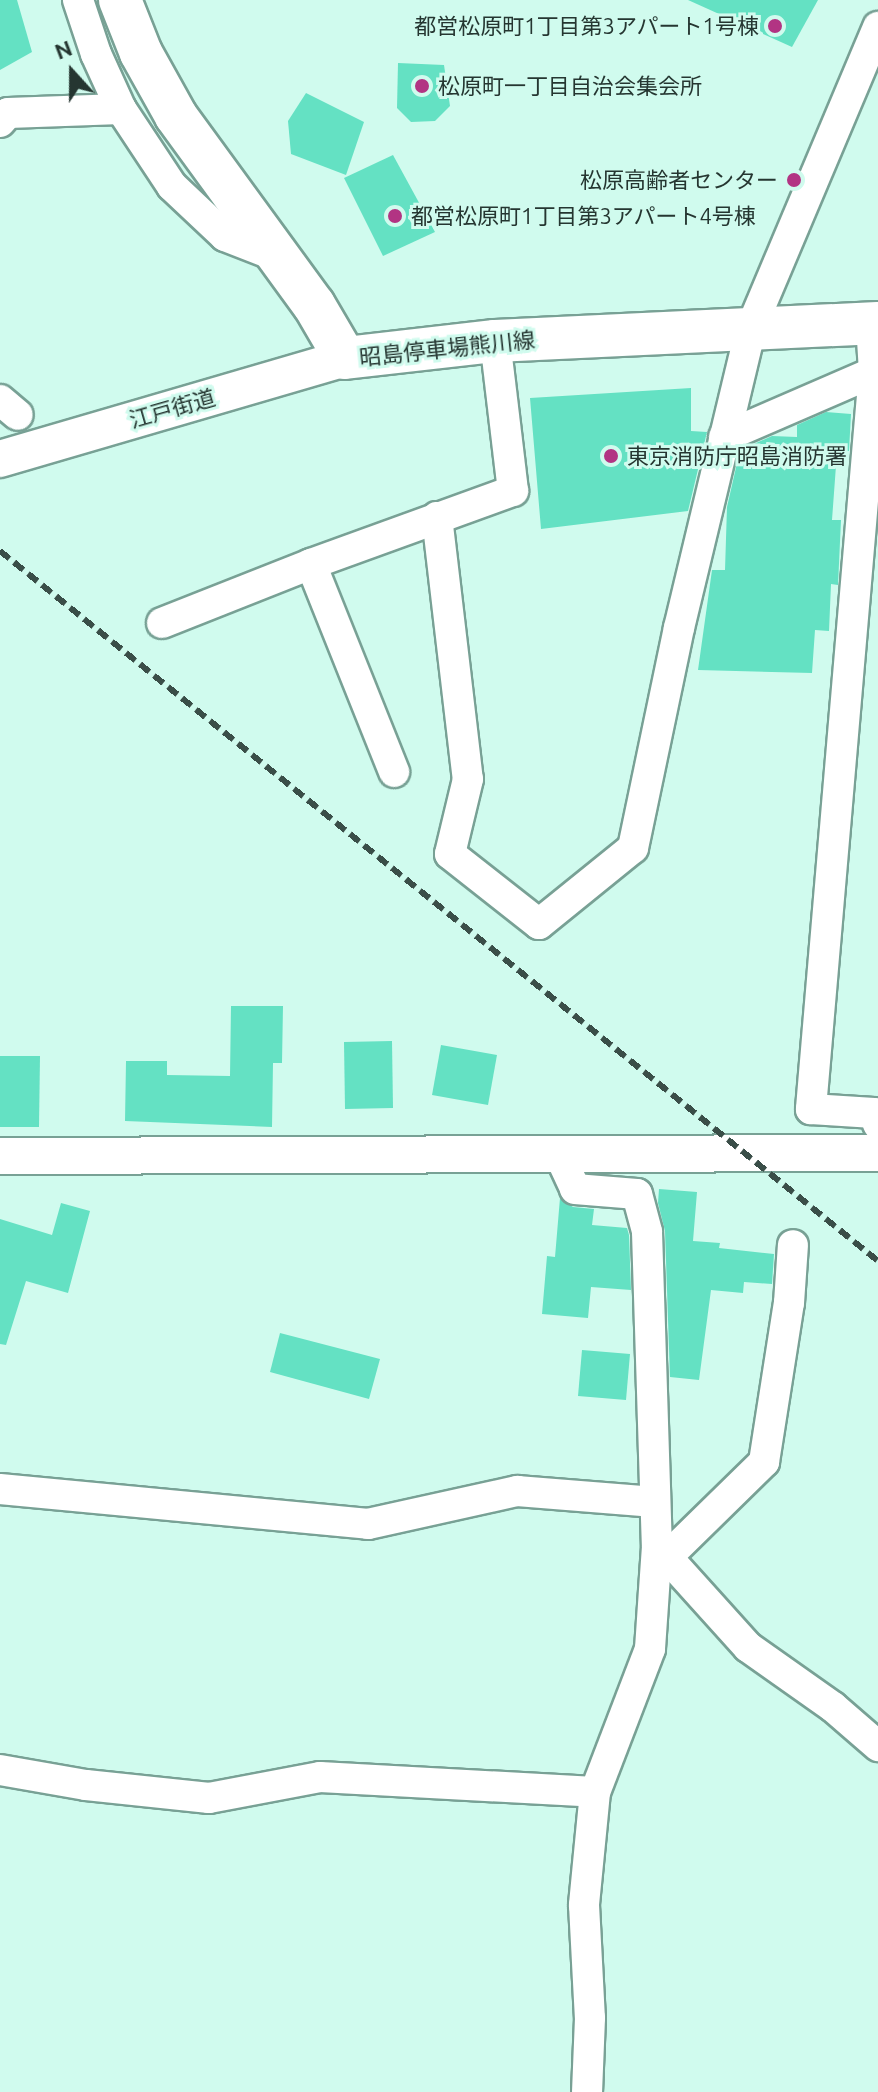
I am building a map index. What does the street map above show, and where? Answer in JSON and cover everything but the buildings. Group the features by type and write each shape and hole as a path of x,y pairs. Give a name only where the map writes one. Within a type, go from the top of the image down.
{"main road":[{"name":"昭島停車場熊川線","path":"120,0 141,53 176,116 281,258 345,358 495,341 874,323"}],"street":[{"path":"78,0 96,54 121,109 172,186 196,212 225,236 281,258"},
{"path":"437,517 468,779 450,854 539,924 633,848 751,328 878,27"},
{"path":"0,122 8,113 121,109"},
{"path":"874,323 874,372 811,1109 874,1113 878,1124"},
{"path":"162,623 311,564 513,491 495,341"},
{"name":"江戸街道","path":"0,459 345,358"},
{"path":"724,437 874,372"},
{"path":"311,564 394,772"},
{"path":"0,1156 878,1153"},
{"path":"559,1154 575,1189 637,1194 647,1232 655,1502 662,1551 650,1649 595,1792 584,1905 590,2018 587,2092"},
{"path":"662,1551 764,1462 789,1303 793,1245"},
{"path":"0,1489 368,1524 517,1491 655,1502"},
{"path":"662,1551 748,1647 833,1707 878,1746"},
{"path":"0,1770 86,1785 209,1798 320,1777 595,1792"}],"railway":[{"path":"0,551 878,1261"}],"place":[{"name":"都営松原町1丁目第3アパート1号棟","path":"775,26"},
{"name":"松原町一丁目自治会集会所","path":"422,86"},
{"name":"松原高齢者センター","path":"794,180"},
{"name":"都営松原町1丁目第3アパート4号棟","path":"395,216"},
{"name":"東京消防庁昭島消防署","path":"611,456"}]}
